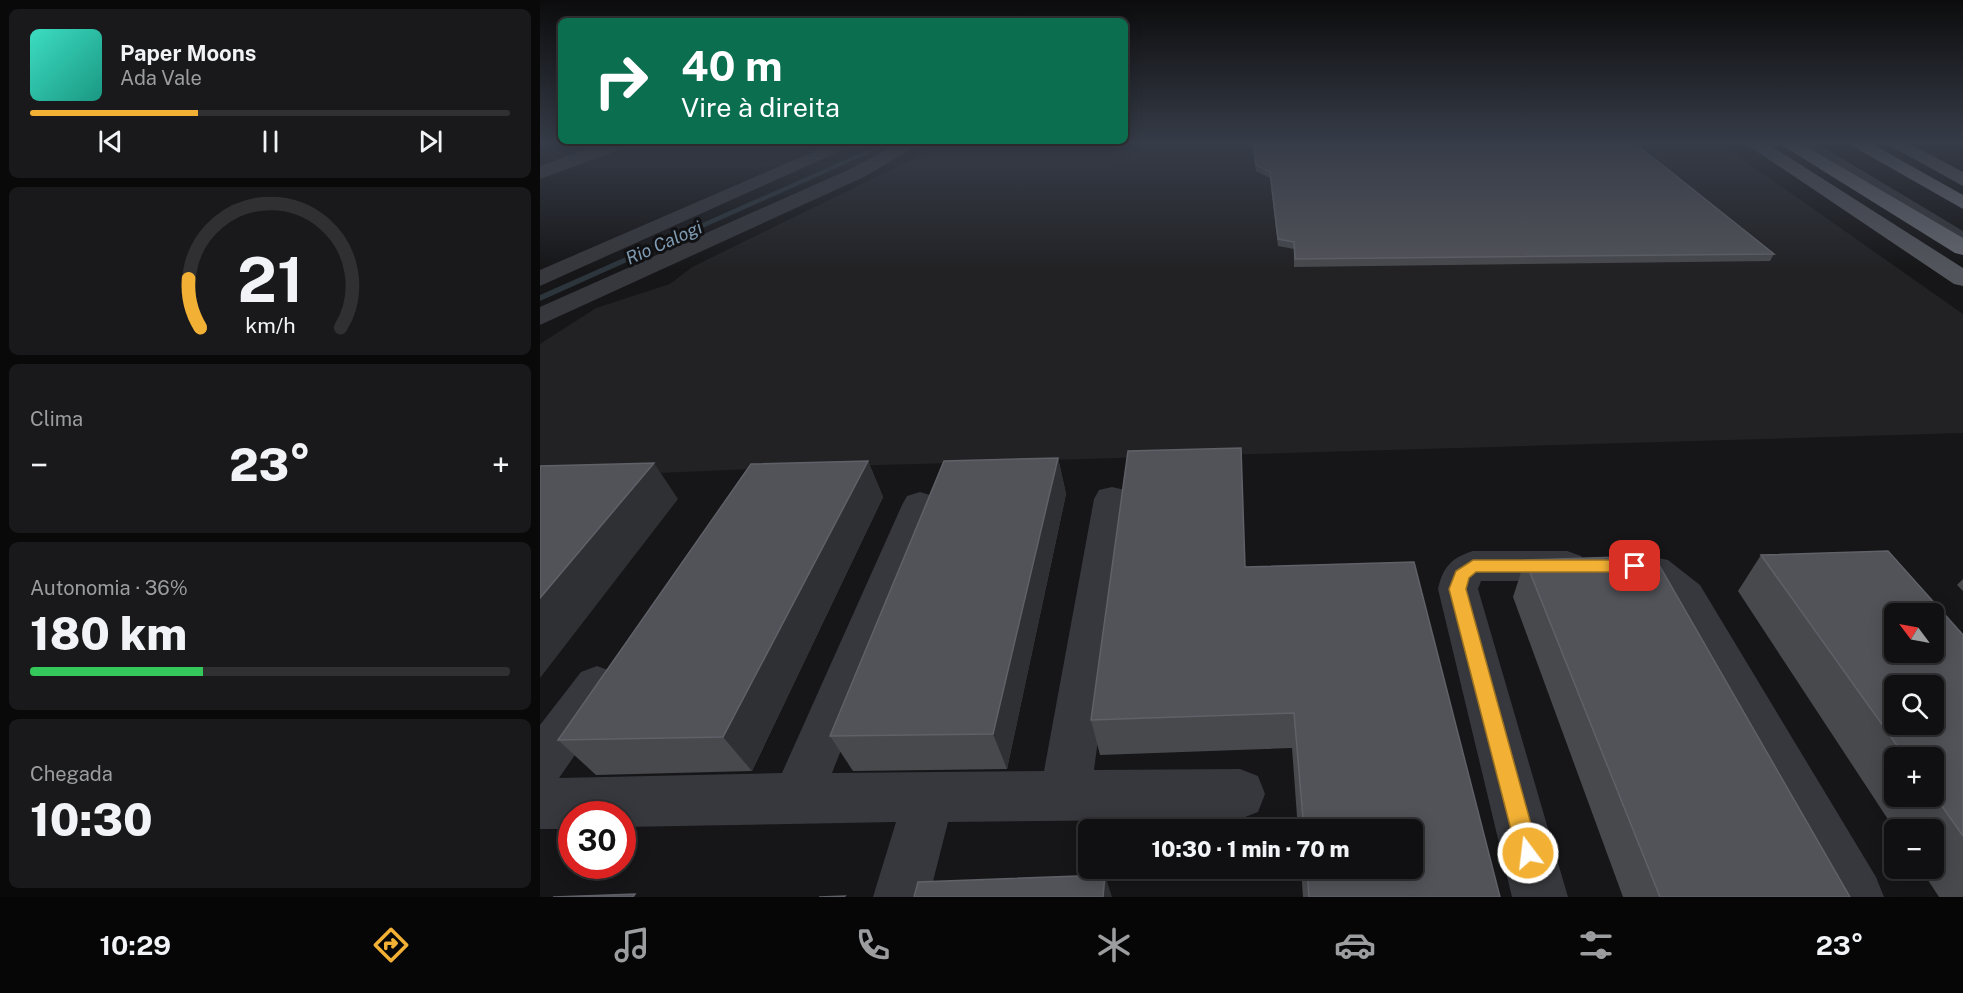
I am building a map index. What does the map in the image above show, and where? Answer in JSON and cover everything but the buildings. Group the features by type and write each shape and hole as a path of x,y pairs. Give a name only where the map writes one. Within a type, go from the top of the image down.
{"highway":[{"path":"1859,186 1963,248"},
{"path":"1932,186 1963,203"}],"main road":[{"path":"1819,186 1963,279"}],"street":[{"path":"540,279 752,186"},
{"path":"540,317 829,186"},
{"path":"1065,797 1112,499"},
{"path":"797,798 920,505"},
{"path":"1540,897 1458,589 1461,575 1473,566 1635,566 1654,571 1666,578 1686,596 1856,897"},
{"path":"540,764 617,659"},
{"path":"540,804 797,798 1240,794"},
{"path":"901,897 929,798"}],"lane":[{"path":"1878,186 1963,237"},
{"path":"1900,186 1963,222"}],"shaded area":[{"path":"858,186 1781,186 1963,314 1963,433 778,468 540,478 540,344 596,308 670,284 692,267"}],"waterway":[{"name":"Rio Calogi","path":"540,298 793,186"}],"route":[{"path":"1528,853 1458,589 1461,575 1473,566 1635,566"}]}
